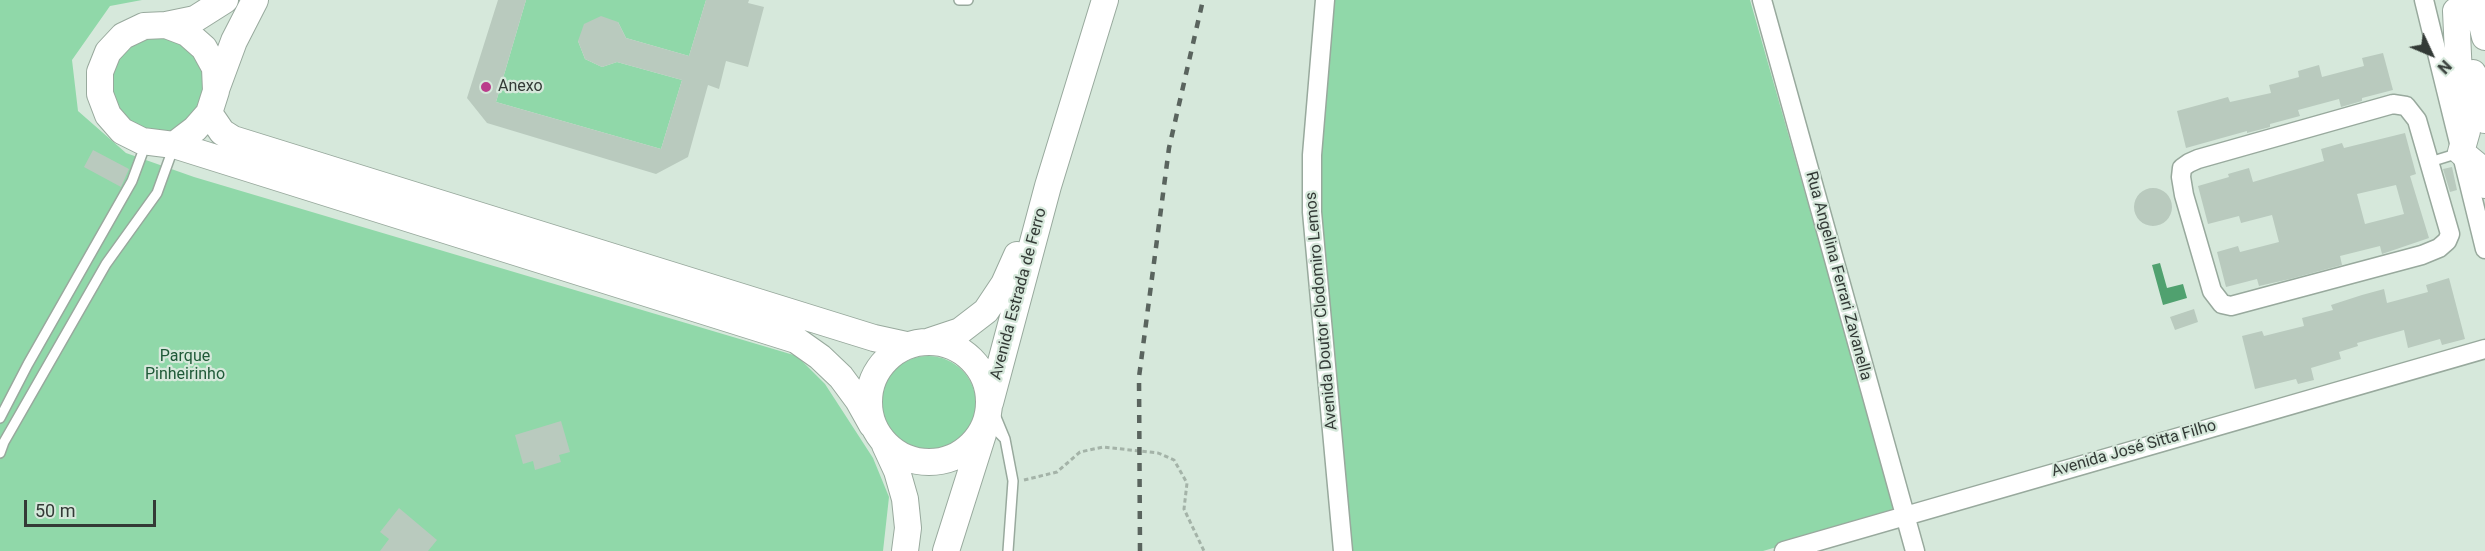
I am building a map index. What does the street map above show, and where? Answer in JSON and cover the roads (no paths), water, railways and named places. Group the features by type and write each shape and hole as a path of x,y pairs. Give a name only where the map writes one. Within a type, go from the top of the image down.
{"main road":[{"path":"225,0 195,19 166,25 144,26 123,36 108,52 100,72 100,94 108,115 122,131 142,141 174,145 796,340 820,357 841,377 879,435"},
{"path":"174,145 195,129 213,102 230,49 255,0"},
{"name":"Avenida Estrada de Ferro","path":"946,551 993,422 1048,186 1105,0"},
{"path":"2462,4 2459,76 2467,131 2461,153 2478,166 2485,185"},
{"path":"2462,4 2485,37"},
{"path":"2462,4 2485,120"},
{"path":"166,25 187,33 204,48 215,68 213,102 222,132 233,139 862,335 918,343"},
{"name":"Avenida Estrada de Ferro","path":"906,551 908,528 905,499 897,471 879,435 868,402 873,378 886,358 918,343 960,331 986,311 1004,284 1048,186"},
{"name":"Avenida Estrada de Ferro","path":"918,343 953,346 973,359 986,379 993,422"},
{"name":"Avenida Estrada de Ferro","path":"879,435 905,458 928,463 952,459 972,446 993,422"}],"street":[{"name":"Avenida Doutor Clodomiro Lemos","path":"1325,0 1312,155 1312,212 1343,551"},
{"name":"Rua Angelina Ferrari Zavanella","path":"1762,0 1915,551"},
{"path":"2424,0 2485,249"},
{"path":"2393,104 2406,106 2412,111 2430,162 2450,234 2447,242 2439,248 2422,255 2231,306 2223,304 2216,298 2184,195 2182,168 2189,163 2393,104"},
{"name":"Avenida José Sitta Filho","path":"1784,551 2485,349"}],"lane":[{"path":"959,0 968,0"},
{"path":"0,418 28,363 132,181 142,154 142,141"},
{"path":"0,453 4,442 106,264 157,193 174,145"},
{"path":"2430,162 2461,153"},
{"path":"90,254 106,264"},
{"path":"993,422 1013,481 1008,551"}],"railway":[{"path":"1140,551 1139,377 1169,148 1203,0"}],"place":[{"name":"Anexo","path":"486,87"}],"park label":[{"name":"Parque Pinheirinho","path":"185,366"}]}
